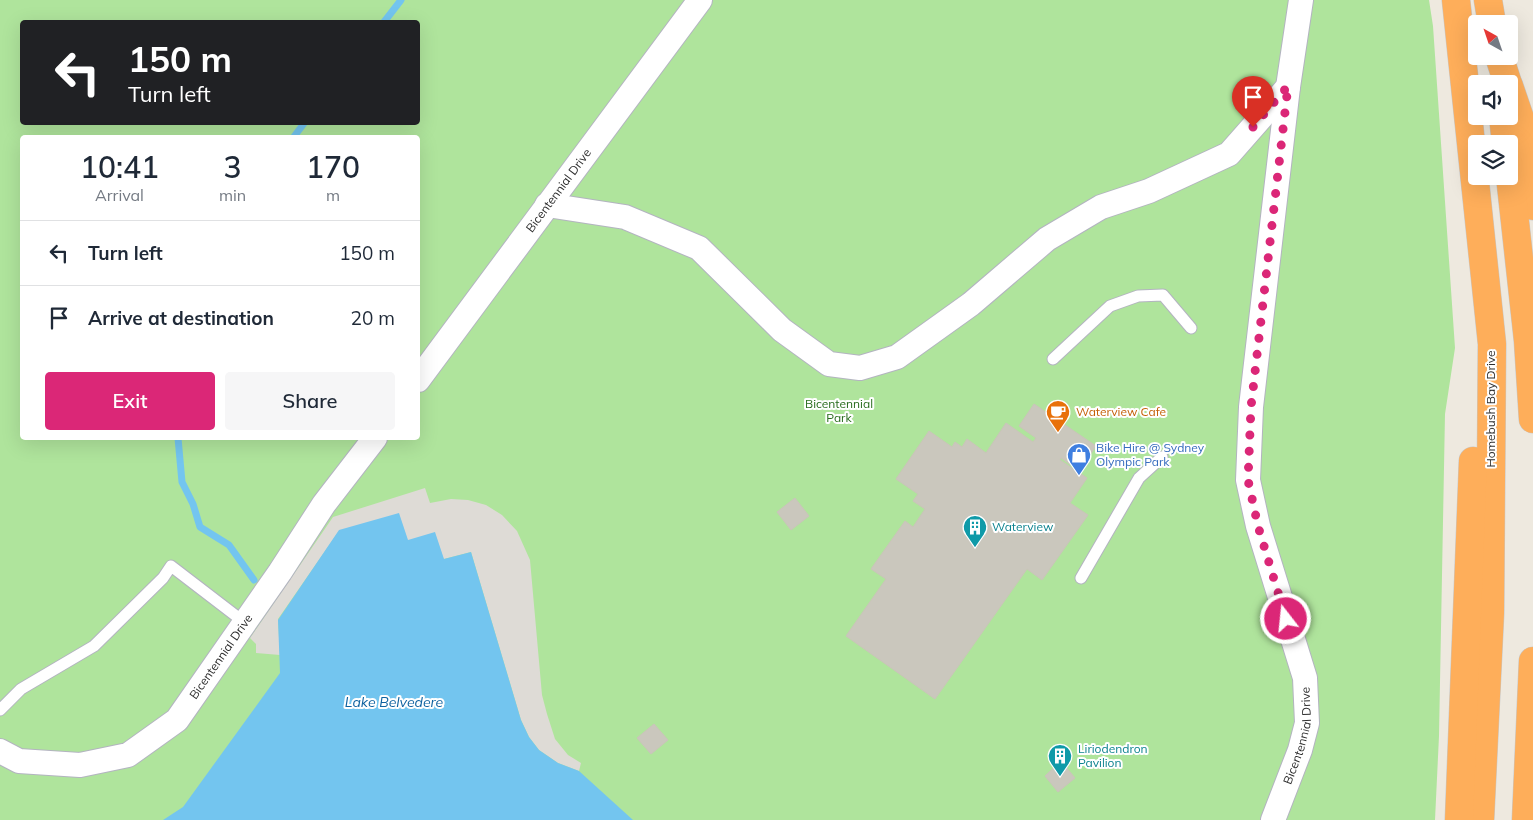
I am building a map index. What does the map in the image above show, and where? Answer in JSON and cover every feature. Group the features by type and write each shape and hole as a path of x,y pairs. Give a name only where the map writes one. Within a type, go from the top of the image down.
{"highway":[{"name":"Homebush Bay Drive","path":"1456,0 1492,344 1490,613 1480,820"},
{"path":"1488,0 1490,15"},
{"path":"1518,113 1526,136 1533,206"},
{"path":"1511,185 1528,341 1533,419"},
{"path":"1459,820 1476,387 1492,344"},
{"path":"1526,820 1533,661"}],"street":[{"name":"Bicentennial Drive","path":"420,377 700,0"},
{"name":"Bicentennial Drive","path":"1273,820 1300,750 1307,723 1305,678 1258,526 1248,480 1251,407 1288,86 1301,0"},
{"path":"546,205 625,217 699,248 782,330 829,364 860,368 897,357 971,304 1047,238 1101,207 1149,191 1229,154 1288,86"},
{"name":"Bicentennial Drive","path":"0,750 19,761 80,765 128,755 176,720 324,504 373,440"}],"lane":[{"path":"1052,359 1110,306 1138,296 1164,295 1191,328"},
{"path":"1081,578 1139,478 1162,457"},
{"path":"0,710 21,689 94,646 164,578 171,566 244,622"}],"green space":[{"name":"Bicentennial Park","path":"0,0 1429,0 1433,26 1455,348 1445,414 1439,736 1435,820 0,820"}],"shaded area":[{"path":"425,488 430,503 451,499 468,500 486,505 502,515 517,531 530,560 542,695 555,739 568,755 581,763 579,771 558,763 539,750 529,737 521,720 471,552 444,559 408,541 339,531 278,619 280,655 256,653 256,644 250,638 333,517"}],"water":[{"name":"Lake Belvedere","path":"399,513 408,540 435,532 444,559 471,552 521,720 529,737 539,750 558,763 579,771 633,820 163,820 183,807 280,673 278,620 339,530"}],"building":[{"name":"Waterview","path":"1034,404 1096,446 1079,471 1061,458 1060,460 1087,478 1070,503 1088,515 1042,580 1027,569 935,699 846,636 886,579 871,569 905,521 913,527 925,509 913,501 918,494 896,479 929,431 952,447 955,442 962,447 967,439 986,453 1006,423 1033,442 1036,438 1019,426"},
{"path":"795,498 809,516 791,530 777,512"},
{"path":"654,724 668,740 651,754 637,738"},
{"name":"Liriodendron Pavilion","path":"1061,761 1075,778 1058,792 1045,776"}],"waterway":[{"path":"386,20 401,0"},
{"path":"295,135 303,125"},
{"path":"178,440 182,482 193,504 200,527 229,545 254,580"}],"place":[{"name":"Waterview Cafe","path":"1058,433"},
{"name":"Bike Hire @ Sydney Olympic Park","path":"1079,476"},
{"name":"Waterview","path":"975,548"},
{"name":"Liriodendron Pavilion","path":"1060,777"}],"route":[{"path":"1253,127 1288,86 1251,407 1248,480 1258,526 1286,619"}]}
